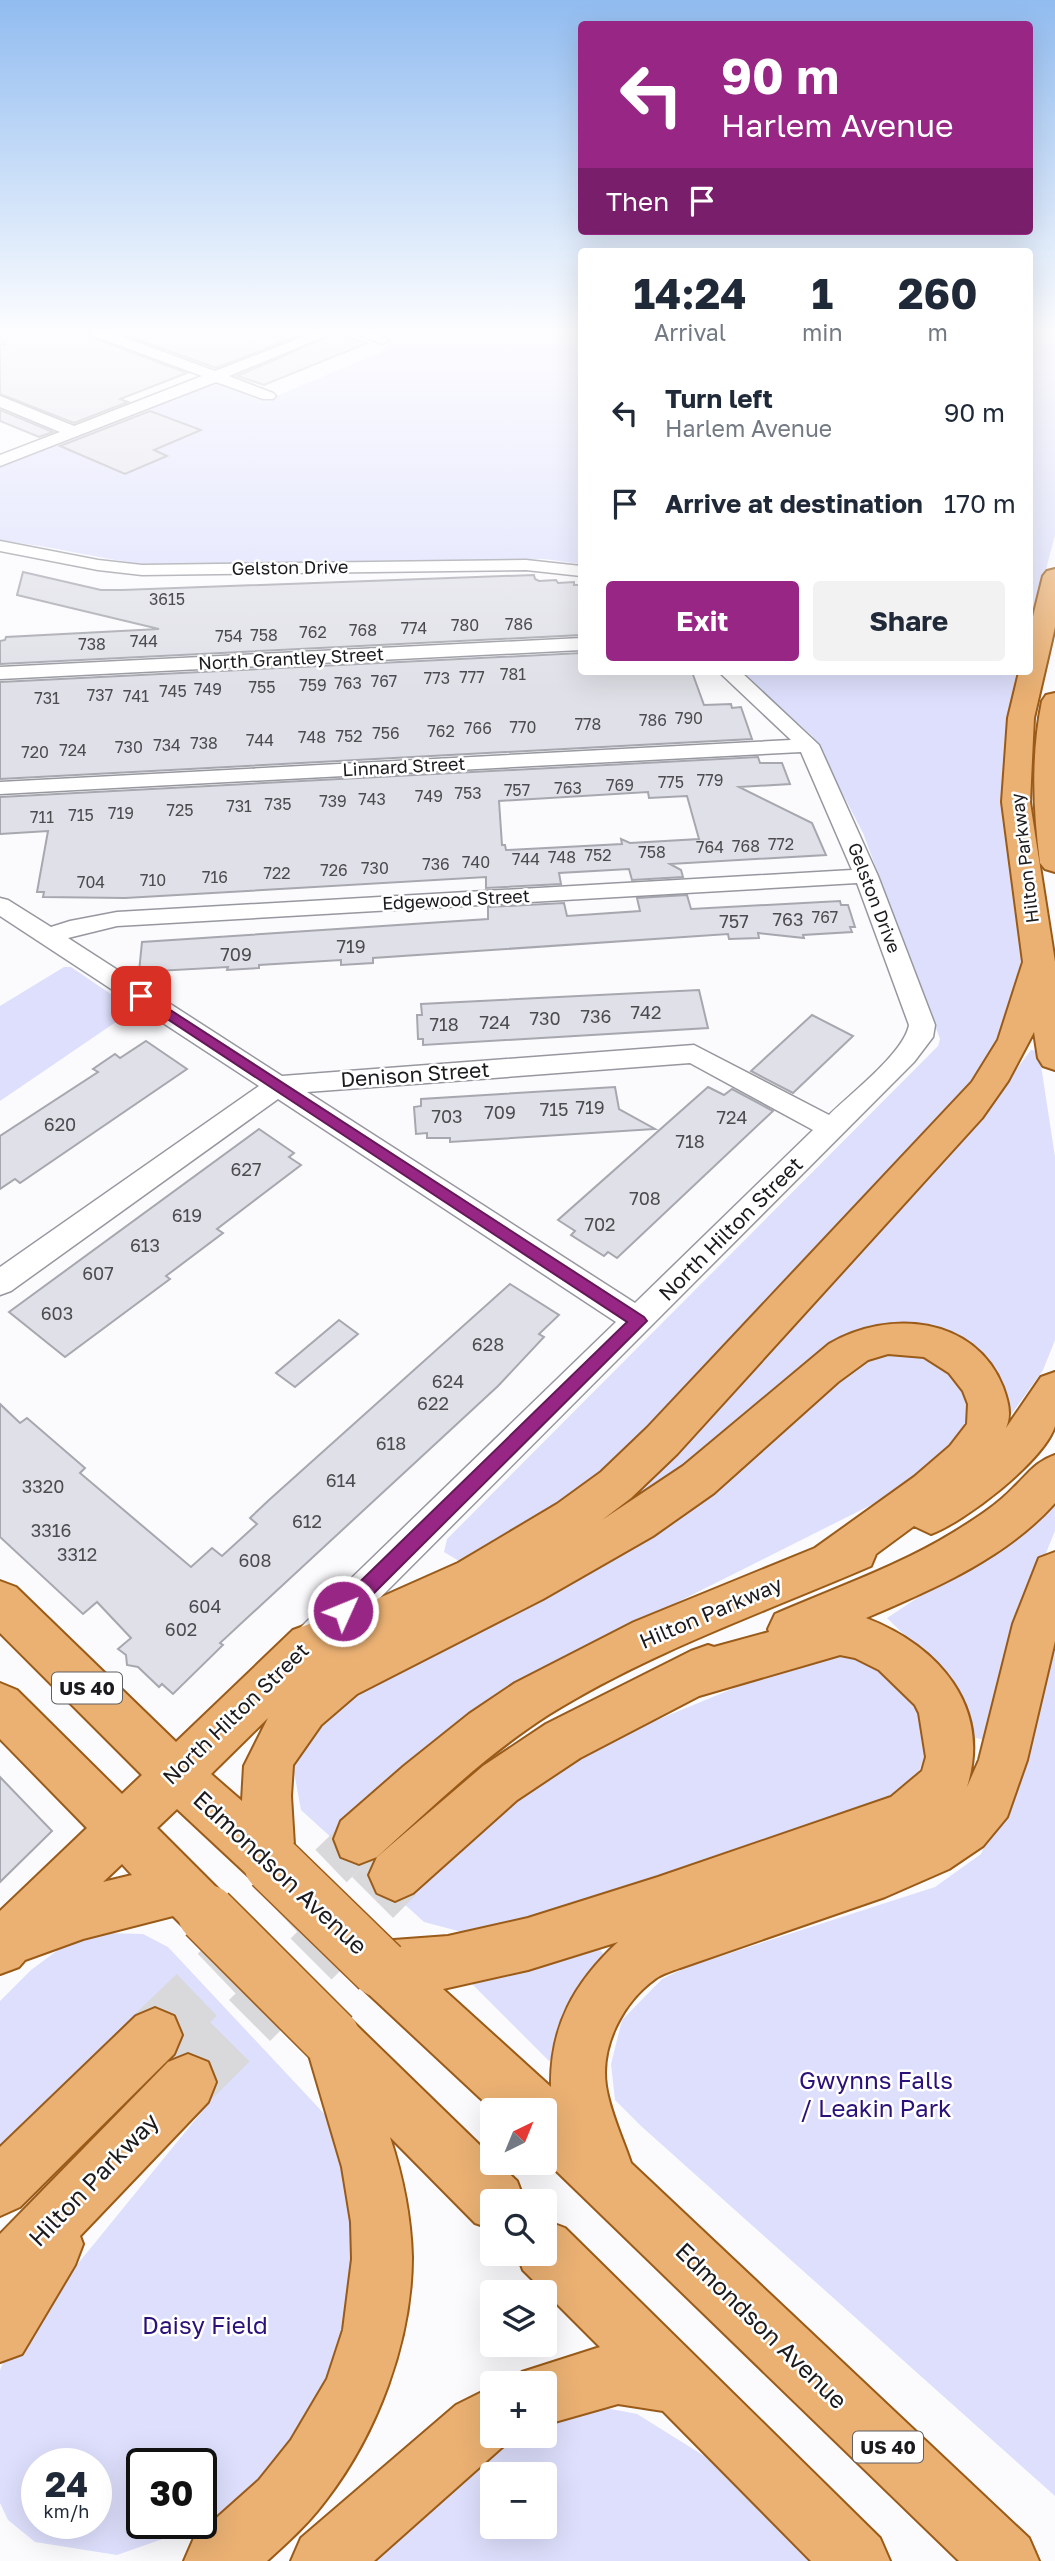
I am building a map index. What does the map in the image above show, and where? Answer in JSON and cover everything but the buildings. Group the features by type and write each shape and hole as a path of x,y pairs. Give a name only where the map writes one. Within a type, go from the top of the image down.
{"main road":[{"name":"Hilton Parkway","path":"1033,663 1053,586"},
{"name":"Hilton Parkway","path":"1030,675 1021,718 1016,802 1055,1058"},
{"name":"Hilton Parkway","path":"1055,701 1050,723 1048,806 1055,863"},
{"path":"309,1644 390,1615 474,1577 572,1517 616,1485 671,1431 995,1079 1020,1034 1039,962"},
{"path":"270,1861 267,1773 279,1744 295,1721 335,1680 545,1576 620,1533 668,1502 724,1458 852,1349 893,1337 917,1339 941,1346 961,1359 976,1376 987,1395 989,1414 984,1436 971,1455 946,1478 831,1562"},
{"name":"Hilton Parkway","path":"359,1839 471,1742 532,1699 620,1651 911,1527 972,1490 1005,1462 1037,1423 1055,1389"},
{"path":"394,1875 500,1783 563,1741 684,1678 934,1566 1002,1525 1043,1488 1055,1473"},
{"path":"607,2178 578,2086 580,2053 588,2021 610,1986 637,1960 672,1944 885,1871 931,1851 965,1828 989,1799 994,1786 1003,1760 1036,1624 1055,1572"},
{"name":"Edmondson Avenue","path":"0,1602 175,1774 521,2098"},
{"path":"380,1968 448,1962 480,1956 528,1944 658,1903 906,1817 943,1785 950,1756 948,1731 942,1709 932,1689 895,1655 862,1638 840,1634 684,1678"},
{"name":"North Hilton Street","path":"4,1944 309,1644"},
{"path":"0,1706 483,2189"},
{"path":"4,1944 83,1913 194,1901"},
{"path":"0,2187 155,2035"},
{"path":"218,2561 272,2514 314,2464 355,2390 376,2326 382,2257 375,2187 331,2038"},
{"name":"Hilton Parkway","path":"0,2277 188,2082"},
{"name":"Edmondson Avenue","path":"557,2132 1006,2561"},
{"path":"0,2332 92,2184"},
{"path":"557,2262 857,2561"},
{"path":"557,2390 618,2373 701,2404"},
{"path":"324,2561 480,2426"}],"street":[{"path":"0,461 22,453"},
{"name":"Gelston Drive","path":"0,546 98,565 142,570 526,565 578,571"},
{"name":"North Grantley Street","path":"0,673 578,644"},
{"name":"Gelston Drive","path":"732,675 809,745 866,876 922,1025 912,1049 832,1128"},
{"name":"Linnard Street","path":"0,788 809,745"},
{"name":"Edgewood Street","path":"49,937 70,928 117,919 866,876"},
{"path":"0,905 639,1321"},
{"name":"Denison Street","path":"279,1085 694,1054 832,1128"},
{"path":"0,1283 279,1085"},
{"name":"North Hilton Street","path":"309,1644 832,1128"}],"green space":[{"path":"32,453 578,453 578,564 544,559 152,565 0,541 0,465"},
{"path":"1033,453 1055,453 1055,535 1033,619"},
{"path":"745,675 1018,675 1010,708 1003,787 1021,958 1017,987 999,1043 986,1070 634,1445 548,1512 470,1560 459,1561 444,1552 447,1539 938,1046 940,1039 863,833 813,737"},
{"path":"64,967 71,967 132,1011 0,1101 0,1006"},
{"path":"1031,1050 1037,1051 1040,1059 1055,1157 1055,1340 1043,1370 1003,1426 957,1338 903,1323 869,1326 821,1354 630,1510 618,1502 987,1108"},
{"path":"896,1346 934,1356 968,1387 973,1423 957,1448 901,1490 498,1692 361,1801 431,1873 531,1781 570,1756 802,1660 836,1653 879,1662 917,1695 931,1739 916,1779 873,1809 473,1935 424,1922 301,1810 292,1761 309,1720 847,1365"},
{"path":"1055,1497 1055,1531 1022,1611 990,1742 970,1736 948,1678 887,1618 1014,1534"},
{"name":"Gwynns Falls / Leakin Park","path":"1055,1608 1055,2496 641,2126 615,2100 611,2064 622,2020 662,1979 687,1967 935,1887 981,1854 995,1820"},
{"name":"Daisy Field","path":"107,1933 143,1934 168,1947 330,2120 355,2188 361,2252 338,2371 293,2450 217,2518 217,2448 126,2448 126,2539 163,2539 117,2555 35,2542 31,2539 112,2539 112,2448 21,2448 21,2531 8,2520 0,2503 0,2370 10,2347 217,2093 146,2004 0,2151 0,2001 31,1970 66,1944"},
{"path":"589,1936 605,1956 558,2057 549,2061 462,1974"},
{"path":"595,2406 637,2414 706,2457 808,2561 360,2561 489,2448 557,2448 557,2413"}],"waterway":[{"path":"1033,620 1055,624"}],"tunnel":[{"path":"331,1866 359,1839"},
{"path":"155,2035 333,1864"},
{"path":"188,2082 395,1875"}],"route":[{"path":"141,996 639,1321 343,1611"}]}
